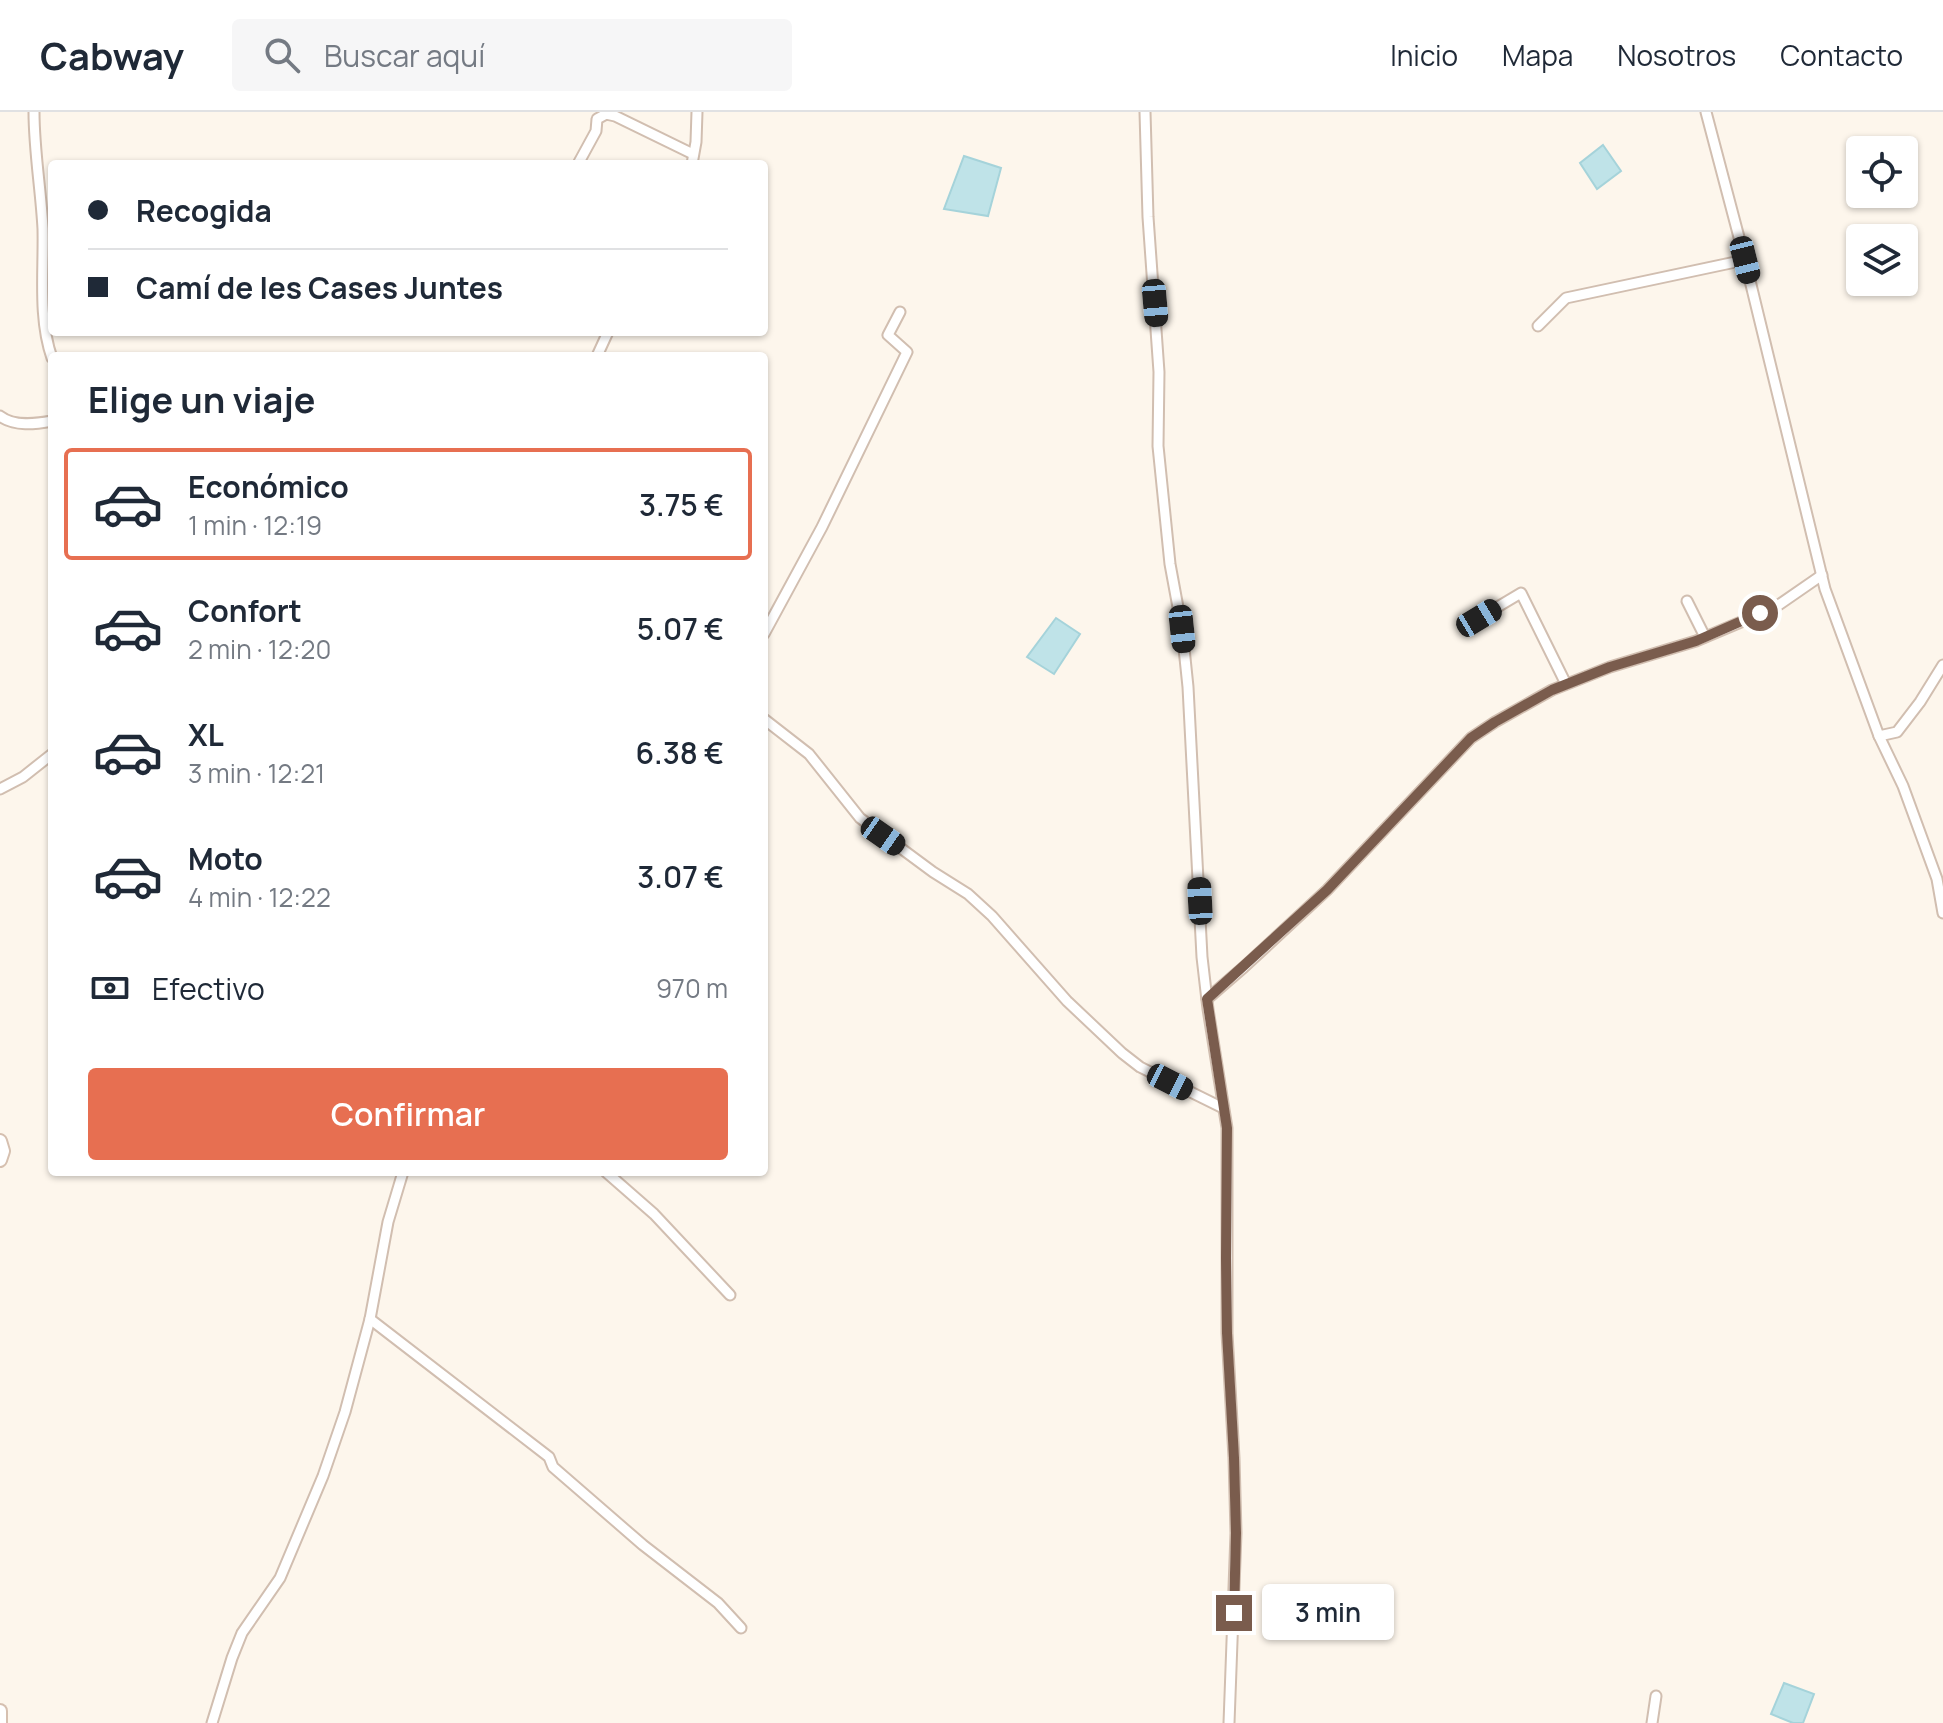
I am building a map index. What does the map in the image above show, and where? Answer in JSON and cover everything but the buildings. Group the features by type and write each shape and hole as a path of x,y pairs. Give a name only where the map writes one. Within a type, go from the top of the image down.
{"main road":[{"path":"0,1141 3,1151 0,1160"},
{"path":"0,1711 0,1723"}],"street":[{"path":"34,112 44,302 50,352"},
{"path":"580,160 596,131 597,119 606,114 615,116 692,159 697,112"},
{"path":"1145,112 1148,217 1159,372 1158,446 1170,564 1182,629 1188,687 1202,957 1227,1128 1227,1333 1236,1533 1229,1723"},
{"path":"1706,112 1822,575 1879,736 1903,786 1937,879 1943,913"},
{"path":"1538,326 1566,298 1745,260"},
{"path":"768,627 822,527 907,352 888,335 900,312"},
{"path":"0,416 6,421 18,423 48,421"},
{"path":"1207,999 1327,890 1471,738 1566,684 1705,637 1780,604 1822,575"},
{"path":"1479,618 1521,593 1566,684"},
{"path":"1687,601 1705,637"},
{"path":"1879,736 1897,732 1943,665"},
{"path":"768,722 809,754 860,818 968,894 992,916 1067,1001 1122,1053 1140,1067 1223,1108"},
{"path":"0,789 23,777 48,757"},
{"path":"212,1723 242,1633 280,1578 323,1476 345,1412 370,1319 388,1222 402,1176"},
{"path":"611,1176 654,1214 730,1295"},
{"path":"370,1319 549,1457 553,1467 643,1545 718,1603 741,1628"},
{"path":"1652,1723 1656,1696"}],"water":[{"path":"1603,145 1621,171 1597,189 1580,163"},
{"path":"964,156 1001,168 988,216 944,209"},
{"path":"1056,618 1080,634 1054,674 1027,657"},
{"path":"1784,1683 1814,1694 1803,1723 1793,1723 1771,1714"}],"route":[{"path":"1234,1613 1236,1533 1227,1333 1227,1128 1207,999 1327,890 1471,738 1552,690 1610,667 1696,641 1760,613"}]}
